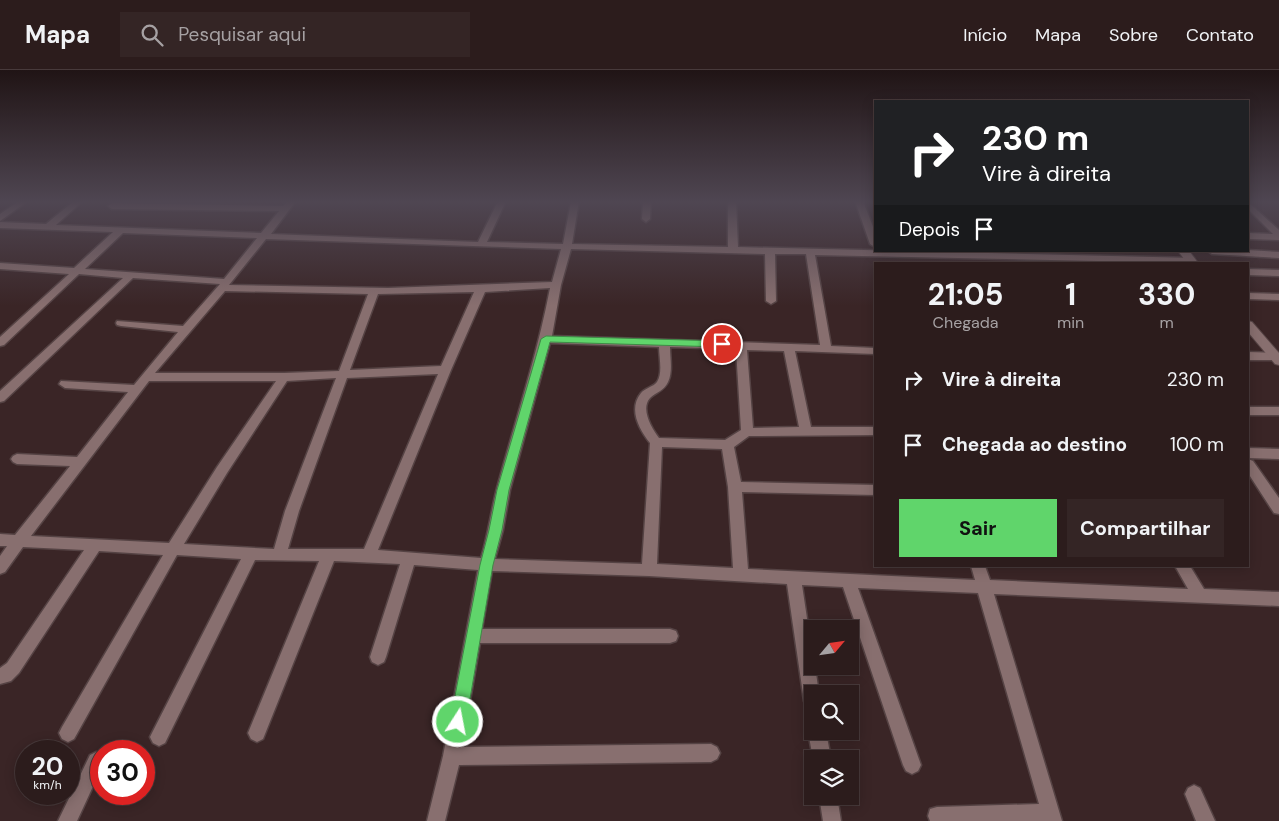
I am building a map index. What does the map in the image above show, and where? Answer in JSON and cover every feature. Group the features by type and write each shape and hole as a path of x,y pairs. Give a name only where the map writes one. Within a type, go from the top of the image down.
{"street":[{"path":"0,343 115,236"},
{"path":"244,236 566,247 878,253 1014,253 1193,262"},
{"path":"482,244 486,236"},
{"path":"436,821 452,756 486,565 496,530 503,490 546,339 556,285 568,236"},
{"path":"733,236 733,250"},
{"path":"0,568 79,462 146,377 263,237"},
{"path":"770,251 771,301"},
{"path":"810,252 826,349"},
{"path":"1184,252 1193,262"},
{"path":"1229,252 1279,255"},
{"path":"0,266 224,285 374,292 480,290 556,285"},
{"path":"1249,272 1279,273"},
{"path":"0,398 131,276"},
{"path":"369,555 480,290"},
{"path":"279,555 292,511 374,292"},
{"path":"1249,296 1279,297"},
{"path":"121,323 186,330"},
{"path":"1249,326 1277,359"},
{"path":"546,339 664,344 741,344 874,351"},
{"path":"649,570 656,442 647,431 642,418 642,403 646,396 661,385 664,378 664,344"},
{"path":"741,344 748,432"},
{"path":"789,347 806,432"},
{"path":"1249,356 1277,359"},
{"path":"146,377 284,377 445,370"},
{"path":"68,733 174,548 222,470 284,377"},
{"path":"65,384 137,389"},
{"path":"1249,411 1279,411"},
{"path":"656,442 727,445 748,432 874,431"},
{"path":"727,445 735,487 741,574"},
{"path":"1249,453 1279,454"},
{"path":"17,459 79,462"},
{"path":"1249,465 1279,509"},
{"path":"735,487 874,490"},
{"path":"0,540 174,548 251,554 369,555 486,565 649,570 848,581 1279,599"},
{"path":"0,676 5,675 13,668 95,545"},
{"path":"159,737 251,554"},
{"path":"257,733 329,555"},
{"path":"378,657 409,559"},
{"path":"937,816 1052,817 978,567"},
{"path":"1183,567 1200,596"},
{"path":"793,577 810,685"},
{"path":"848,581 912,765"},
{"path":"474,636 670,636"},
{"path":"452,756 711,753"},
{"path":"67,821 90,773"},
{"path":"1194,794 1206,821"},
{"path":"829,805 832,821"}],"route":[{"path":"458,722 486,565 496,530 503,490 532,394 546,339 664,344 722,344"}]}
